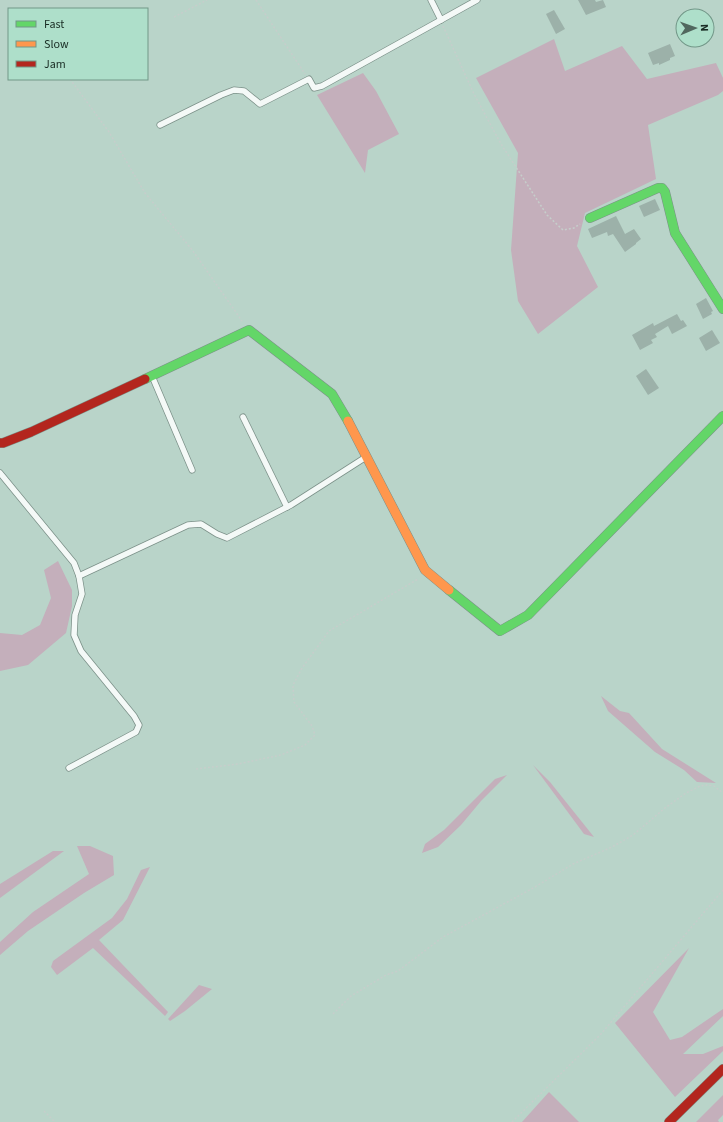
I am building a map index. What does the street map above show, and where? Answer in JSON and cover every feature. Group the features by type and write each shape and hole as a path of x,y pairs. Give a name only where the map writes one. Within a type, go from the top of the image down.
{"street":[{"path":"590,218 658,188 662,188 665,192 676,233 723,309"},
{"path":"0,443 31,432 249,330 332,394 356,434 425,570 500,631 528,615 723,416"},
{"path":"669,1122 723,1069"}],"lane":[{"path":"431,0 441,20"},
{"path":"160,125 234,90 244,91 260,104 308,79 314,88 322,86 477,0"},
{"path":"152,376 192,470"},
{"path":"243,417 287,507"},
{"path":"79,576 188,525 201,524 217,534 227,538 287,507 367,457"},
{"path":"0,473 74,564 79,576 82,594 75,615 74,635 81,652 134,716 139,725 136,732 69,768"}],"path":[{"path":"174,18 207,0"},
{"path":"256,0 308,79"},
{"path":"441,20 474,94 501,144 547,216 563,230 574,228 590,218"},
{"path":"71,80 109,132 145,193 193,251 249,330"},
{"path":"196,769 238,764 281,755 305,745 315,736 312,726 294,702 293,685 302,668 317,646 329,631 429,573"},
{"path":"333,1014 351,996 386,975 398,971 443,937 535,887 573,864 612,847 632,836 665,808 686,793 700,786 707,785 714,786 723,792"},
{"path":"512,1122 601,1034 723,890"},
{"path":"44,1111 55,1122"}],"shaded area":[{"path":"554,39 565,71 622,46 647,79 716,63 723,78 723,91 718,95 648,125 656,179 585,213 577,246 598,287 538,334 518,301 511,250 518,153 476,78"},
{"path":"363,73 376,91 399,134 368,150 365,173 317,95"},
{"path":"58,561 72,590 72,606 66,633 28,665 0,671 0,633 22,635 40,625 51,598 44,570"},
{"path":"601,696 620,711 629,713 662,749 716,783 697,782 684,770 655,752 608,711"},
{"path":"533,765 550,782 594,837 584,834"},
{"path":"507,775 481,801 461,825 438,847 422,853 425,844 444,830 495,779"},
{"path":"77,846 90,846 113,856 114,875 84,893 28,931 0,955 0,942 33,912 89,874"},
{"path":"53,851 64,851 0,898 0,884"},
{"path":"150,867 123,920 99,940 168,1012 165,1016 93,948 57,975 51,967 53,961 112,918 127,899 141,870"},
{"path":"689,948 653,1012 670,1040 682,1037 723,1009 723,1016 683,1054 703,1054 723,1046 723,1051 675,1097 615,1023"},
{"path":"199,985 212,989 170,1021 168,1019"},
{"path":"549,1092 579,1122 522,1122"},
{"path":"723,1095 723,1115 718,1120 719,1122 696,1122"}],"building":[{"path":"578,0 595,0 596,2 603,0 606,7 586,15"},
{"path":"554,10 565,29 556,34 546,14"},
{"path":"670,44 675,56 659,65 659,63 653,65 648,53"},
{"path":"655,199 660,210 644,217 639,206"},
{"path":"616,216 625,234 634,229 641,239 625,252 613,234 608,236 607,232 592,238 588,229"},
{"path":"706,298 713,311 711,312 712,314 703,319 696,304"},
{"path":"677,314 681,321 683,320 687,326 672,334 668,326 655,334 657,337 651,340 653,343 640,350 632,335 653,323 654,326"},
{"path":"712,330 720,343 706,351 699,338"},
{"path":"646,369 659,388 648,395 636,376"}],"traffic: fast":[{"path":"590,218 658,188 662,188 665,192 675,233 723,309"},
{"path":"145,379 249,330 332,394 348,421"},
{"path":"449,590 500,631 528,615 723,416"}],"traffic: slow":[{"path":"348,421 425,570 449,590"}],"traffic: jam":[{"path":"0,443 31,432 145,379"},
{"path":"669,1122 723,1069"}]}
